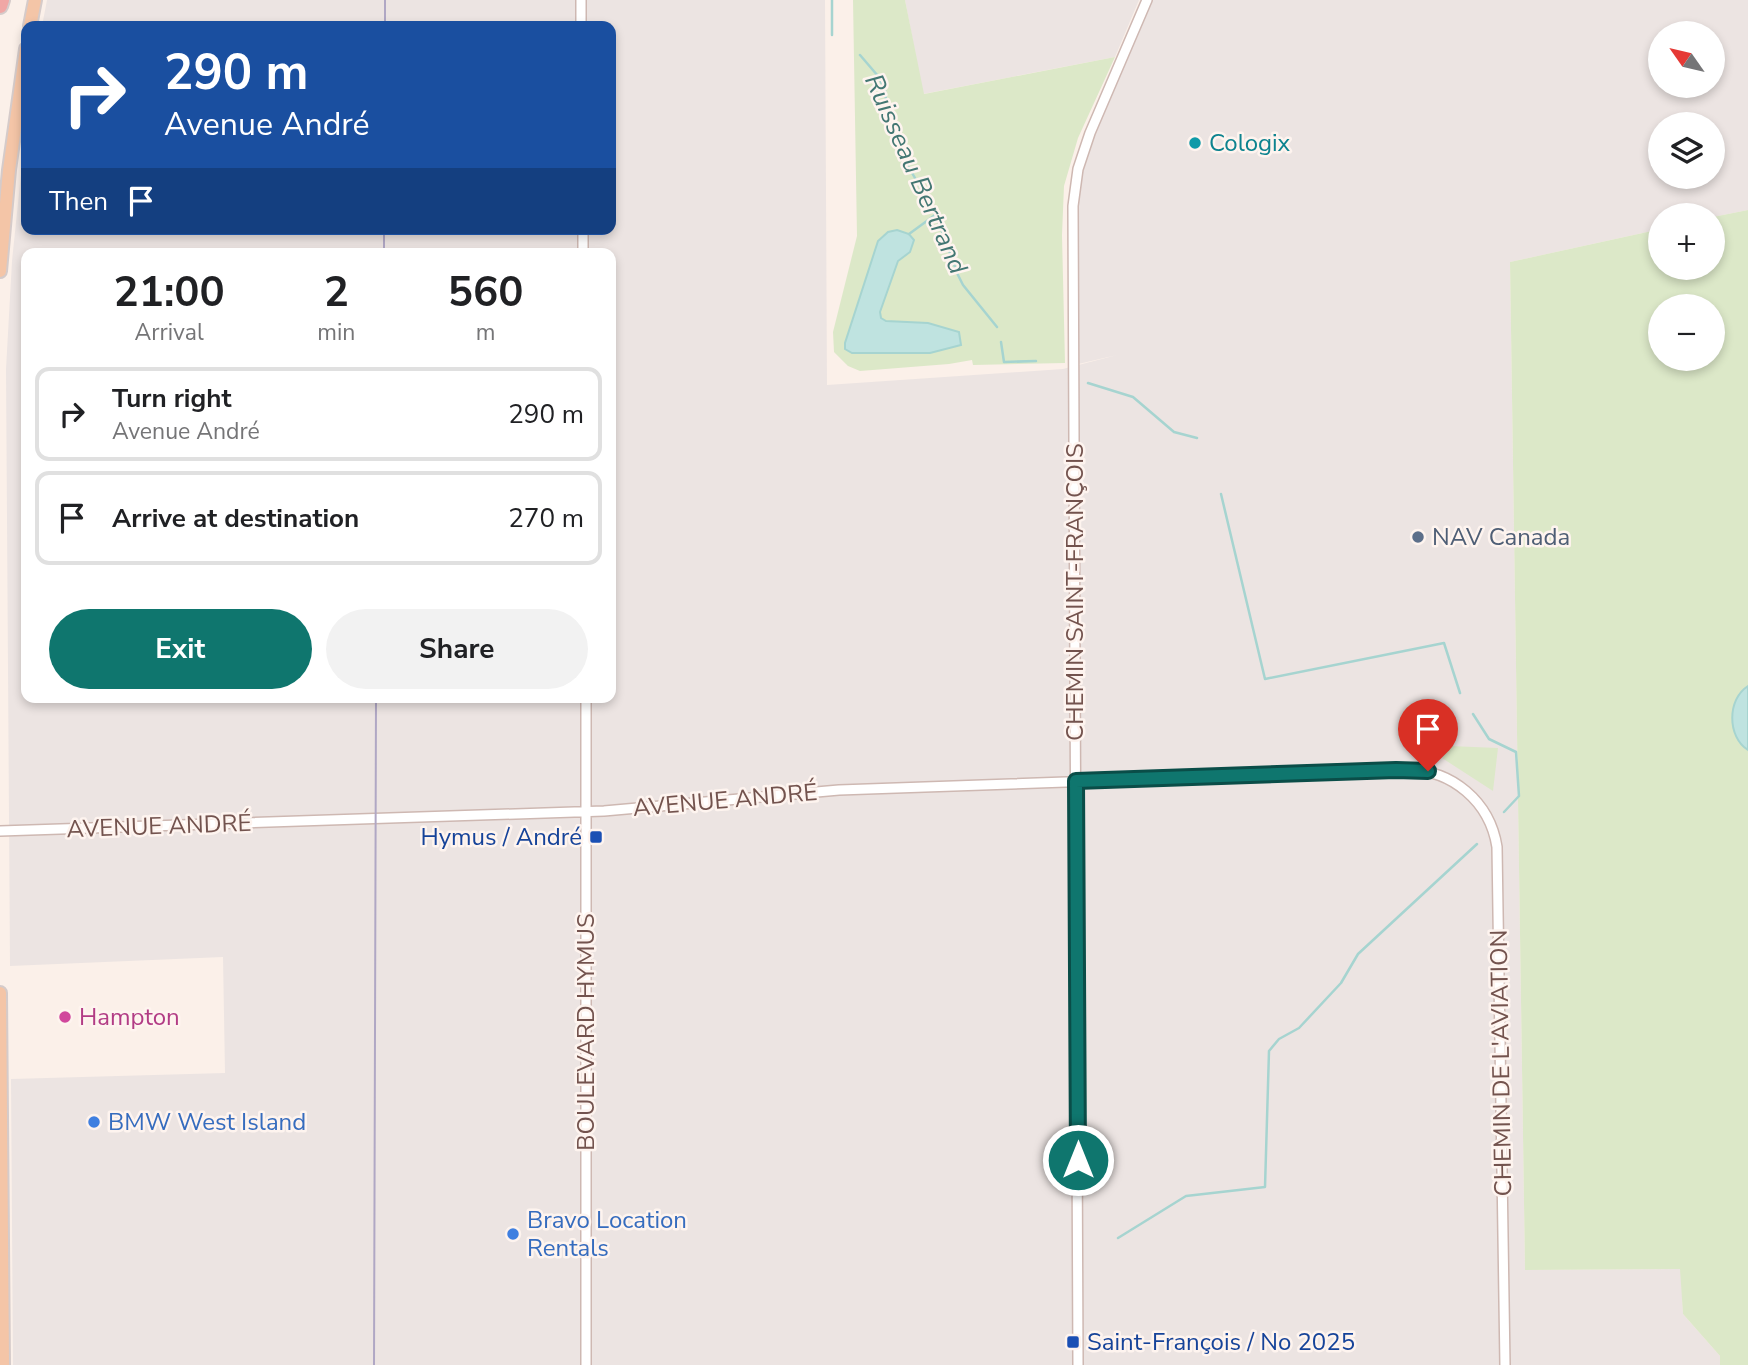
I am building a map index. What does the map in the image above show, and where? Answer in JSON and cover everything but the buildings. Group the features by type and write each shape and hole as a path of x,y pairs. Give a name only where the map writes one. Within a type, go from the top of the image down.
{"highway":[{"path":"0,6 1,0"}],"main road":[{"path":"31,21 36,0"},
{"path":"0,271 9,170 21,85"},
{"path":"0,993 3,1365"}],"street":[{"path":"581,0 581,21"},
{"name":"CHEMIN SAINT-FRANÇOIS","path":"1079,1365 1073,206 1078,169 1090,133 1147,0"},
{"name":"BOULEVARD HYMUS","path":"586,703 586,1365"},
{"name":"AVENUE ANDRÉ","path":"0,831 586,811 839,790 1076,781 1414,769 1449,779"},
{"name":"CHEMIN DE L'AVIATION","path":"1449,779 1468,792 1485,813 1494,834 1498,854 1505,1365"}],"shaded area":[{"path":"47,0 825,0 827,385 1063,369 1117,355 1074,365 1078,169 1147,0 1748,0 1748,210 1725,215 1725,203 1648,203 1648,232 1510,262 1525,1270 1681,1269 1683,1314 1720,1356 1720,1365 13,1365 11,1079 225,1073 223,957 10,966 6,369 12,261 21,174 21,235 616,235 616,21 43,21"},
{"path":"905,0 1139,0 1115,57 923,94"}],"green space":[{"path":"853,0 905,0 924,94 1115,57 1078,138 1064,186 1062,235 1065,363 973,365 972,360 860,371 848,366 834,352 833,332 857,236","holes":["878,241 910,252 898,261 880,312 881,318 886,321 928,323 845,343"]},
{"path":"1748,210 1748,1365 1720,1365 1720,1356 1683,1314 1680,1269 1525,1270 1510,262 1648,232 1648,280 1725,280 1725,215"},
{"path":"1450,746 1498,748 1493,791 1442,758"}],"water":[{"path":"897,230 909,234 914,240 910,252 898,261 880,312 881,318 886,321 928,323 959,332 961,345 930,353 852,353 845,349 878,241 888,232"},
{"path":"1748,686 1748,750 1736,736 1732,718 1736,700"}],"waterway":[{"name":"Ruisseau Bertrand","path":"832,0 832,35"},
{"name":"Ruisseau Bertrand","path":"860,55 878,76 885,90 888,121 907,164 936,215 963,285 997,327"},
{"path":"909,234 935,215"},
{"name":"Ruisseau Bertrand","path":"1001,342 1004,362 1036,361"},
{"name":"Ruisseau Bertrand","path":"1088,383 1133,397 1174,432 1197,438"},
{"name":"Ruisseau Bertrand","path":"1221,494 1265,679 1444,643 1460,693"},
{"name":"Ruisseau Bertrand","path":"1473,714 1489,739 1516,752 1519,796 1504,812"},
{"name":"Ruisseau Bertrand","path":"1118,1238 1186,1196 1265,1187 1269,1051 1279,1039 1299,1028 1341,983 1358,954 1477,844"}],"tram line":[{"path":"385,0 385,21"},
{"path":"384,235 384,248"},
{"path":"374,1365 376,703"}],"place":[{"name":"Cologix","path":"1195,143"},
{"name":"NAV Canada","path":"1418,537"},
{"name":"Hymus / André","path":"596,837"},
{"name":"Hampton","path":"65,1017"},
{"name":"BMW West Island","path":"94,1122"},
{"name":"Bravo Location Rentals","path":"513,1234"},
{"name":"Saint-François / No 2025","path":"1073,1342"}],"route":[{"path":"1078,1160 1076,781 1414,769 1428,771"}]}
